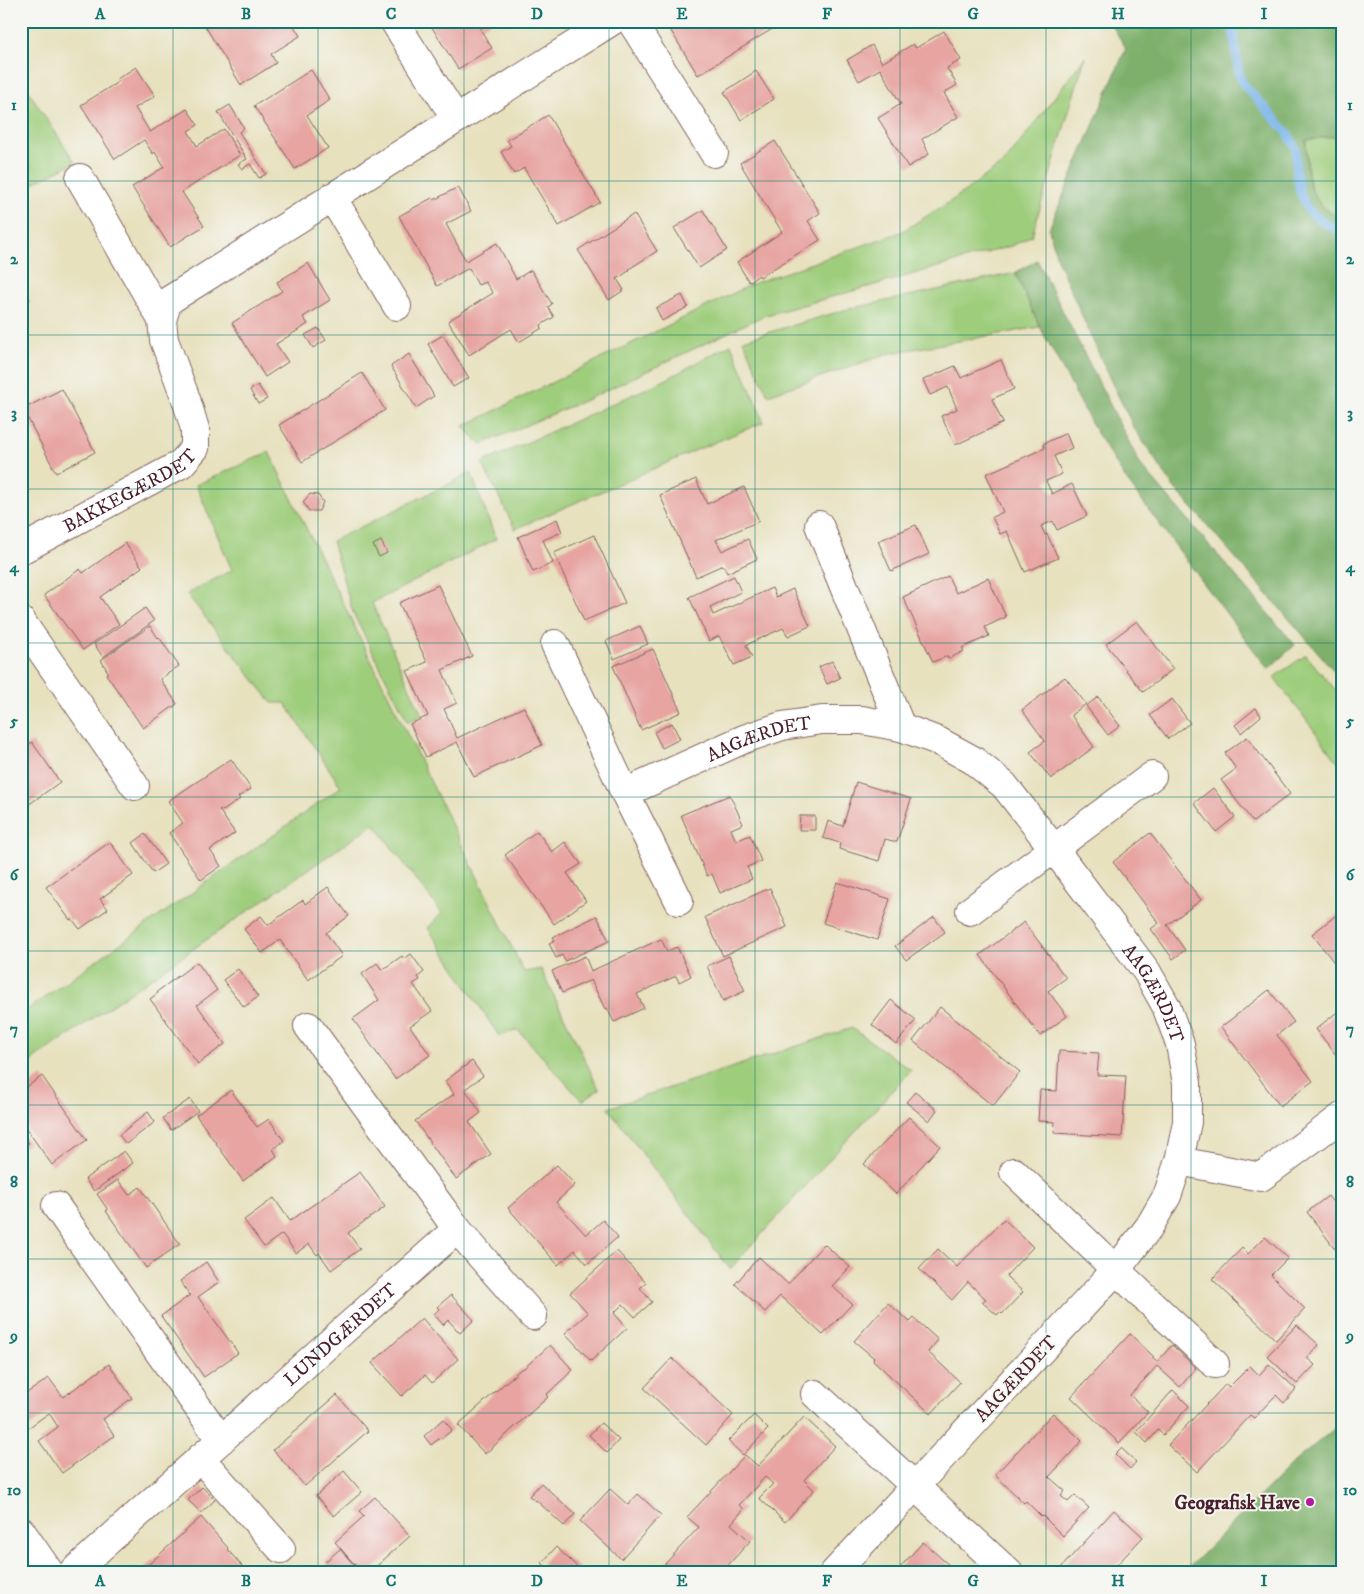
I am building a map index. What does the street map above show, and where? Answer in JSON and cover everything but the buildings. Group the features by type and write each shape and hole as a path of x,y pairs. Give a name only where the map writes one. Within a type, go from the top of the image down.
{"street":[{"path":"394,21 456,119"},
{"path":"162,320 168,301 612,21"},
{"path":"631,21 714,153"},
{"name":"BAKKEGÆRDET","path":"21,550 181,464 195,448 195,429 164,340 162,320 80,178"},
{"path":"332,197 397,306"},
{"path":"819,525 901,727"},
{"path":"21,621 134,786"},
{"path":"555,644 625,793 679,901"},
{"name":"AAGÆRDET","path":"625,793 744,738 782,726 822,720 862,720 901,727 938,741 973,760 1004,785 1147,972 1166,1006 1180,1044 1187,1082 1186,1122 1180,1161 1167,1196 1150,1227 1116,1270 834,1573"},
{"path":"970,911 1152,776"},
{"path":"308,1026 457,1229 532,1316"},
{"path":"1180,1161 1261,1177 1343,1116"},
{"path":"1014,1172 1215,1364"},
{"path":"56,1206 221,1440"},
{"name":"LUNDGÆRDET","path":"72,1573 457,1229"},
{"path":"815,1394 1009,1573"},
{"path":"200,1458 281,1549"},
{"path":"21,1531 50,1573"}],"green space":[{"path":"1109,21 1343,21 1343,135 1306,140 1308,177 1315,196 1321,205 1343,219 1343,681 1173,486 1134,428 1109,377 1057,259 1049,229 1126,48"},
{"path":"1085,57 1032,235 1014,245 763,316 588,399 482,444 477,442 464,426 752,284 901,232 951,201 1006,161"},
{"path":"21,80 75,162 32,184 21,164"},
{"path":"1343,135 1343,219 1321,205 1315,196 1309,177 1306,140"},
{"path":"1037,260 1140,464 1295,645 1268,669 1127,481 1099,437 1040,327 1015,273"},
{"path":"1015,273 1040,327 890,353 768,395 743,340 844,310"},
{"path":"731,344 764,422 515,529 482,463 667,379"},
{"path":"269,452 524,972 541,969 599,1089 582,1101 518,1030 499,1036 428,928 442,913 374,824 21,1068 21,1014 341,787 285,703 272,703 187,594 232,570 196,485"},
{"path":"471,473 496,539 372,603 422,715 408,722 353,613 332,541"},
{"path":"1306,655 1343,699 1343,769 1274,677"},
{"path":"852,1028 911,1070 730,1269 608,1108"},
{"name":"Geografisk Have","path":"1343,1419 1343,1573 1183,1573 1294,1462 1340,1424"}],"waterway":[{"path":"1230,21 1234,34 1239,75 1244,85 1287,132 1296,149 1296,171 1300,192 1308,210 1324,223 1343,232"},
{"path":"1340,1573 1343,1567"}],"place":[{"name":"Geografisk Have","path":"1310,1502"}]}
